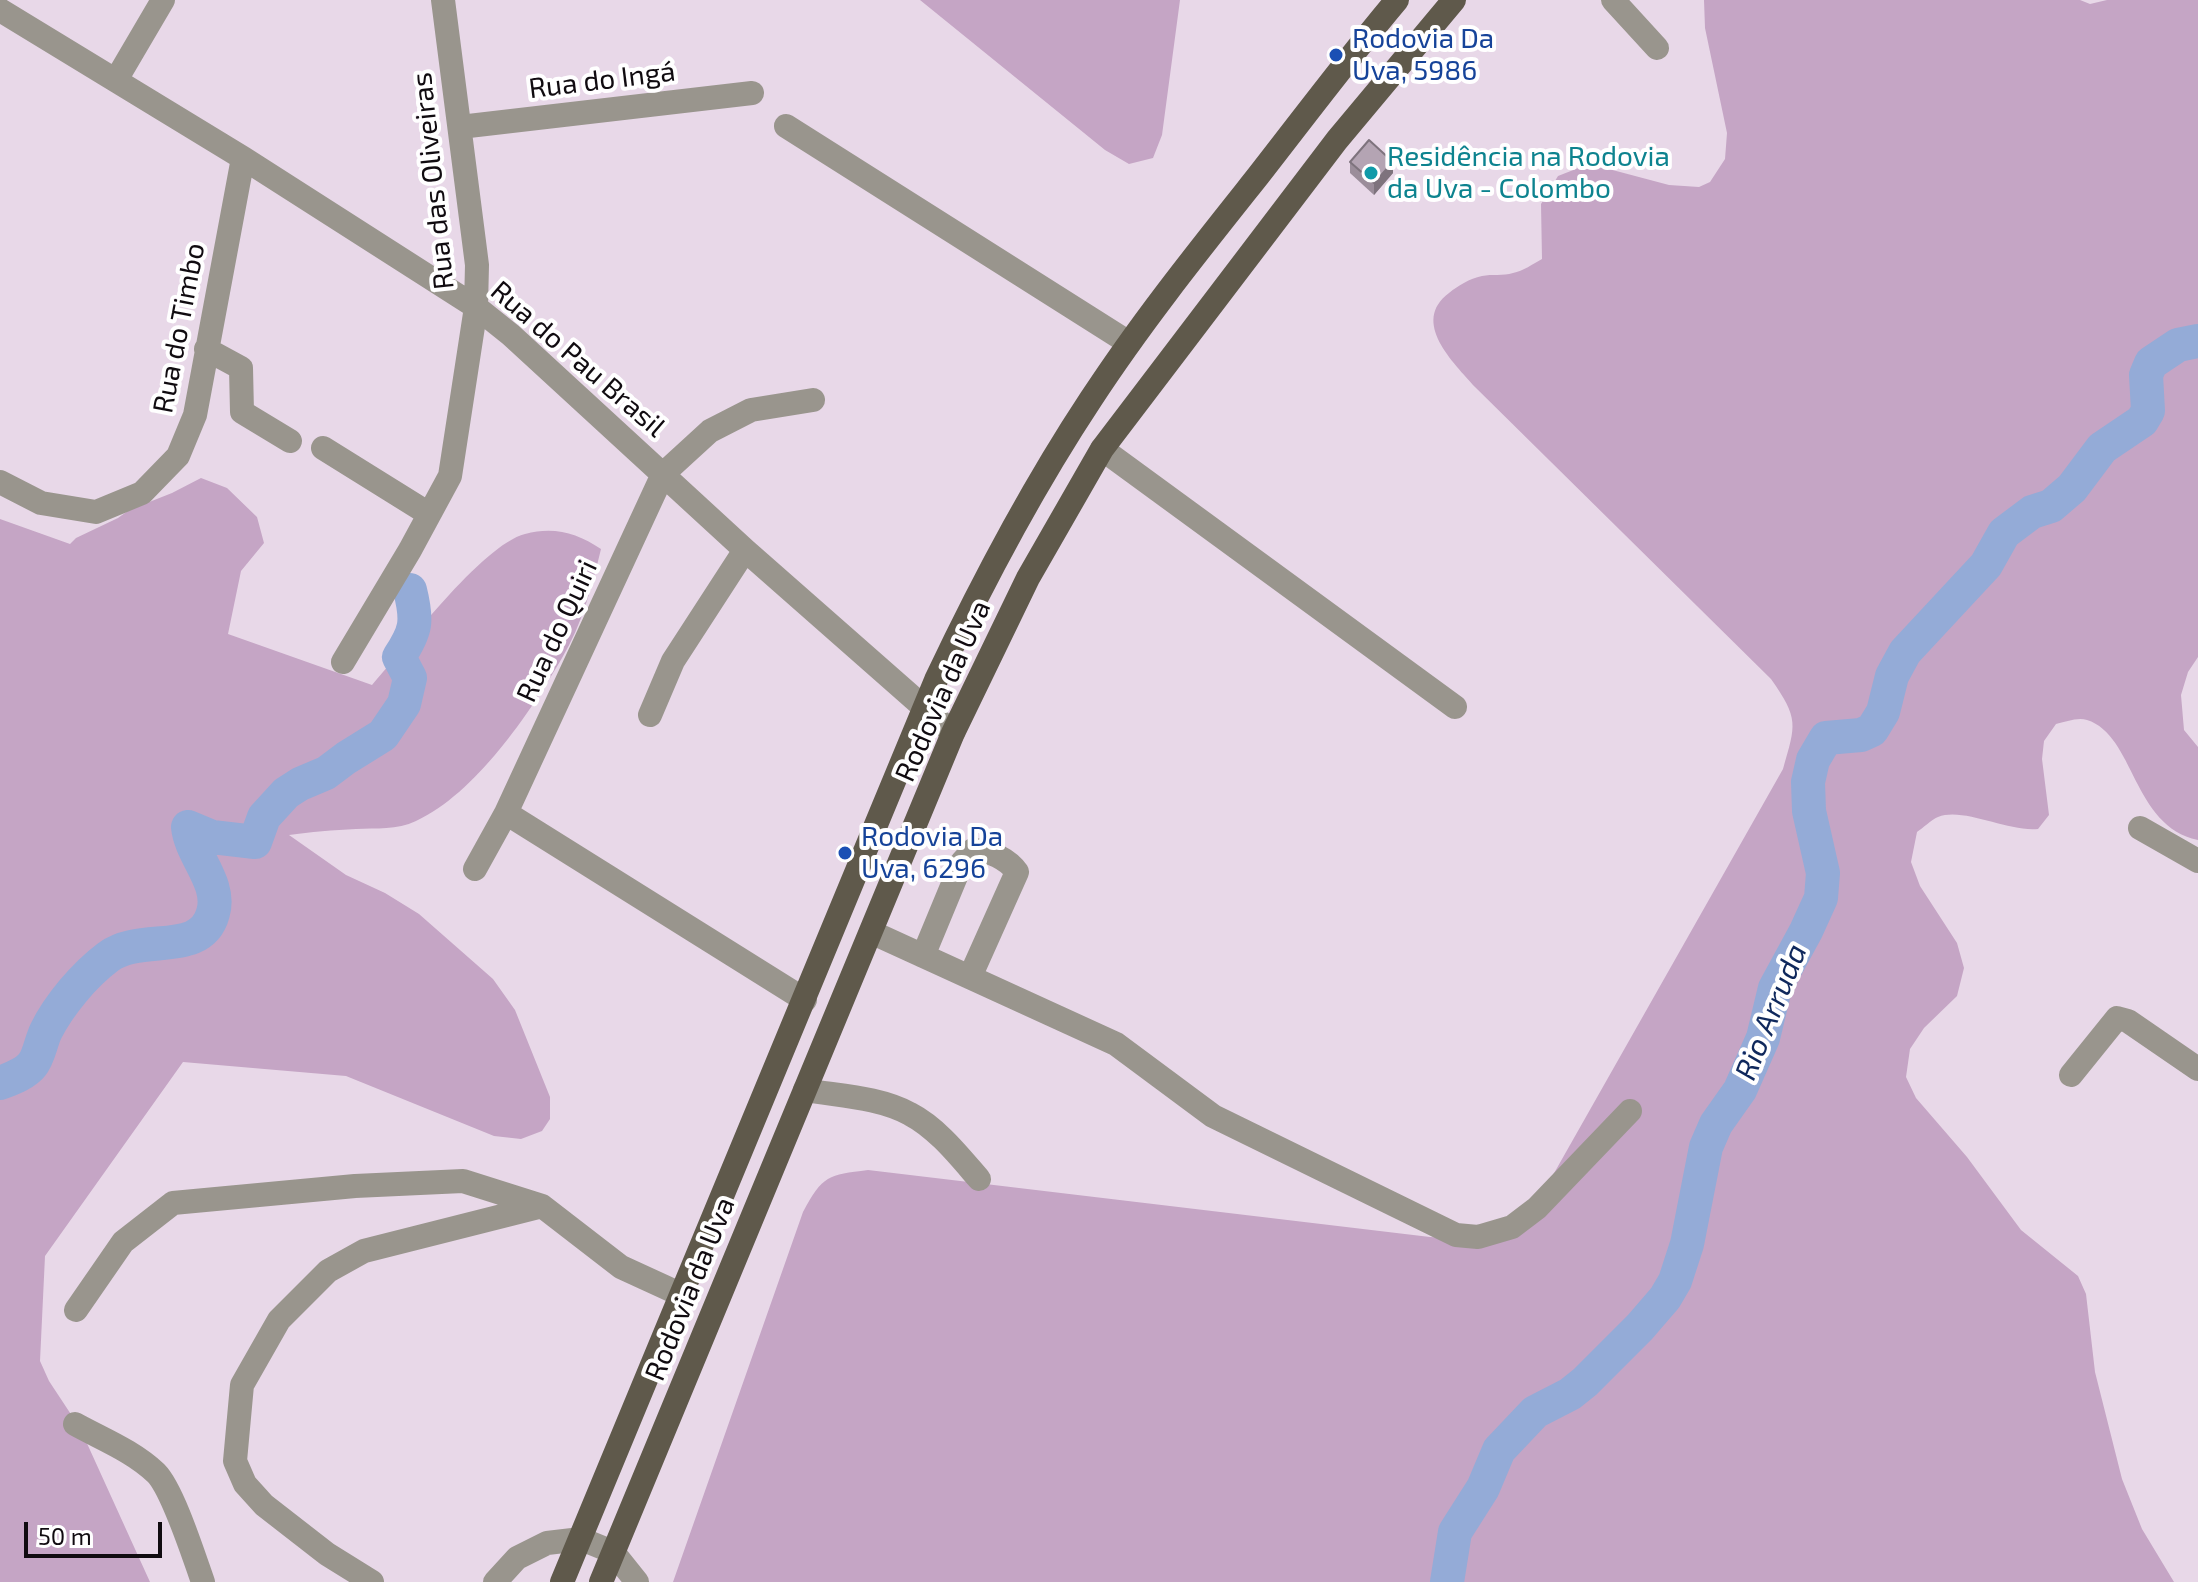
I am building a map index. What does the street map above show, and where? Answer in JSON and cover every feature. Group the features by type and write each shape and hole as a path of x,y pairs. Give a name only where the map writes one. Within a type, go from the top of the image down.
{"main road":[{"name":"Rodovia da Uva","path":"562,1582 936,680 971,606 1025,505 1129,343 1397,0"},
{"name":"Rodovia da Uva","path":"601,1582 953,733 1028,578 1102,449 1337,140 1454,0"}],"street":[{"path":"116,80 163,0"},
{"name":"Rua das Oliveiras","path":"343,662 450,476 476,307 477,265 443,0"},
{"path":"1613,0 1657,48"},
{"name":"Rua do Pau Brasil","path":"0,10 243,158 476,307 511,335 745,550 953,733"},
{"name":"Rua do Ingá","path":"460,127 752,93"},
{"path":"786,126 1129,343"},
{"name":"Rua do Timbo","path":"0,482 41,503 96,512 142,493 178,456 195,415 243,158"},
{"path":"206,349 241,368 242,412 290,441"},
{"path":"663,474 710,431 751,410 813,400"},
{"path":"323,448 429,514"},
{"path":"1102,449 1455,707"},
{"name":"Rua do Quiri","path":"475,869 506,813 663,474"},
{"path":"650,715 673,661 745,550"},
{"path":"506,813 805,1000"},
{"path":"2140,828 2198,861"},
{"path":"923,956 962,862 973,850 982,849 1013,865 1017,872 970,977"},
{"path":"871,932 1116,1044 1213,1116 1456,1235 1478,1237 1512,1227 1537,1208 1630,1111"},
{"path":"2071,1075 2117,1018 2128,1021 2198,1069"},
{"path":"805,1090 884,1103 912,1114 952,1147 979,1179"},
{"path":"76,1310 123,1242 173,1203 355,1186 463,1181 542,1206 621,1267 682,1295"},
{"path":"372,1582 327,1554 264,1505 245,1484 235,1461 242,1385 279,1320 328,1271 364,1251 542,1206"},
{"path":"75,1424 140,1460 159,1475 177,1512 203,1582"},
{"path":"495,1582 517,1558 547,1543 581,1539 613,1552 637,1582"}],"shaded area":[{"path":"920,0 1180,0 1162,135 1153,158 1129,164 1105,150"},
{"path":"1704,0 2080,0 2090,4 2107,0 2198,0 2198,657 2188,672 2181,695 2184,730 2198,747 2198,840 2176,831 2160,817 2115,743 2103,729 2080,719 2056,724 2044,741 2042,759 2049,815 2038,829 1948,815 1935,818 1917,832 1911,862 1920,886 1957,943 1964,968 1957,996 1924,1028 1910,1049 1906,1077 1916,1098 1967,1157 2021,1230 2078,1276 2086,1294 2095,1372 2122,1479 2142,1529 2174,1582 673,1582 803,1212 828,1179 868,1170 1430,1237 1471,1239 1498,1234 1553,1175 1783,769 1791,742 1791,713 1771,679 1475,387 1447,354 1435,329 1434,317 1438,304 1464,283 1482,276 1517,272 1542,259 1541,204 1558,176 1581,167 1605,168 1669,185 1699,187 1710,182 1725,159 1727,133 1705,28"},
{"path":"201,478 227,488 257,517 264,543 241,571 228,634 372,685 466,577 507,542 525,534 555,531 574,535 601,549 581,619 562,658 517,727 459,792 416,821 401,826 289,835 346,875 385,893 419,914 493,979 515,1010 550,1097 550,1119 542,1131 521,1139 494,1136 346,1076 183,1062 45,1256 40,1361 49,1381 80,1428 150,1582 0,1582 0,519 70,544 129,510"}],"building":[{"path":"1369,140 1393,162 1374,183 1350,162"}],"waterway":[{"name":"Rio Arruda","path":"1447,1582 1455,1532 1483,1488 1499,1450 1535,1412 1570,1394 1585,1382 1640,1327 1675,1281 1687,1244 1706,1147 1716,1124 1740,1090 1763,1038 1775,988 1821,898 1823,873 1809,811 1808,782 1813,760 1826,738 1861,735 1872,730 1883,712 1892,676 1905,652 1986,565 2004,533 2032,512 2051,506 2072,488 2102,448 2142,421 2148,411 2146,375 2151,363 2178,345 2198,341"},
{"path":"0,1083 21,1074 32,1065 46,1031 65,1001 81,981 108,957 137,946 183,940 206,927 215,902 210,880 194,848 188,827 212,837 255,842 264,817 286,793 326,773 383,735 404,704 410,678 399,657 414,626 410,590"}],"place":[{"name":"Rodovia Da Uva, 5986","path":"1336,55"},
{"name":"Residência na Rodovia da Uva - Colombo","path":"1371,173"},
{"name":"Rodovia Da Uva, 6296","path":"845,853"}]}
